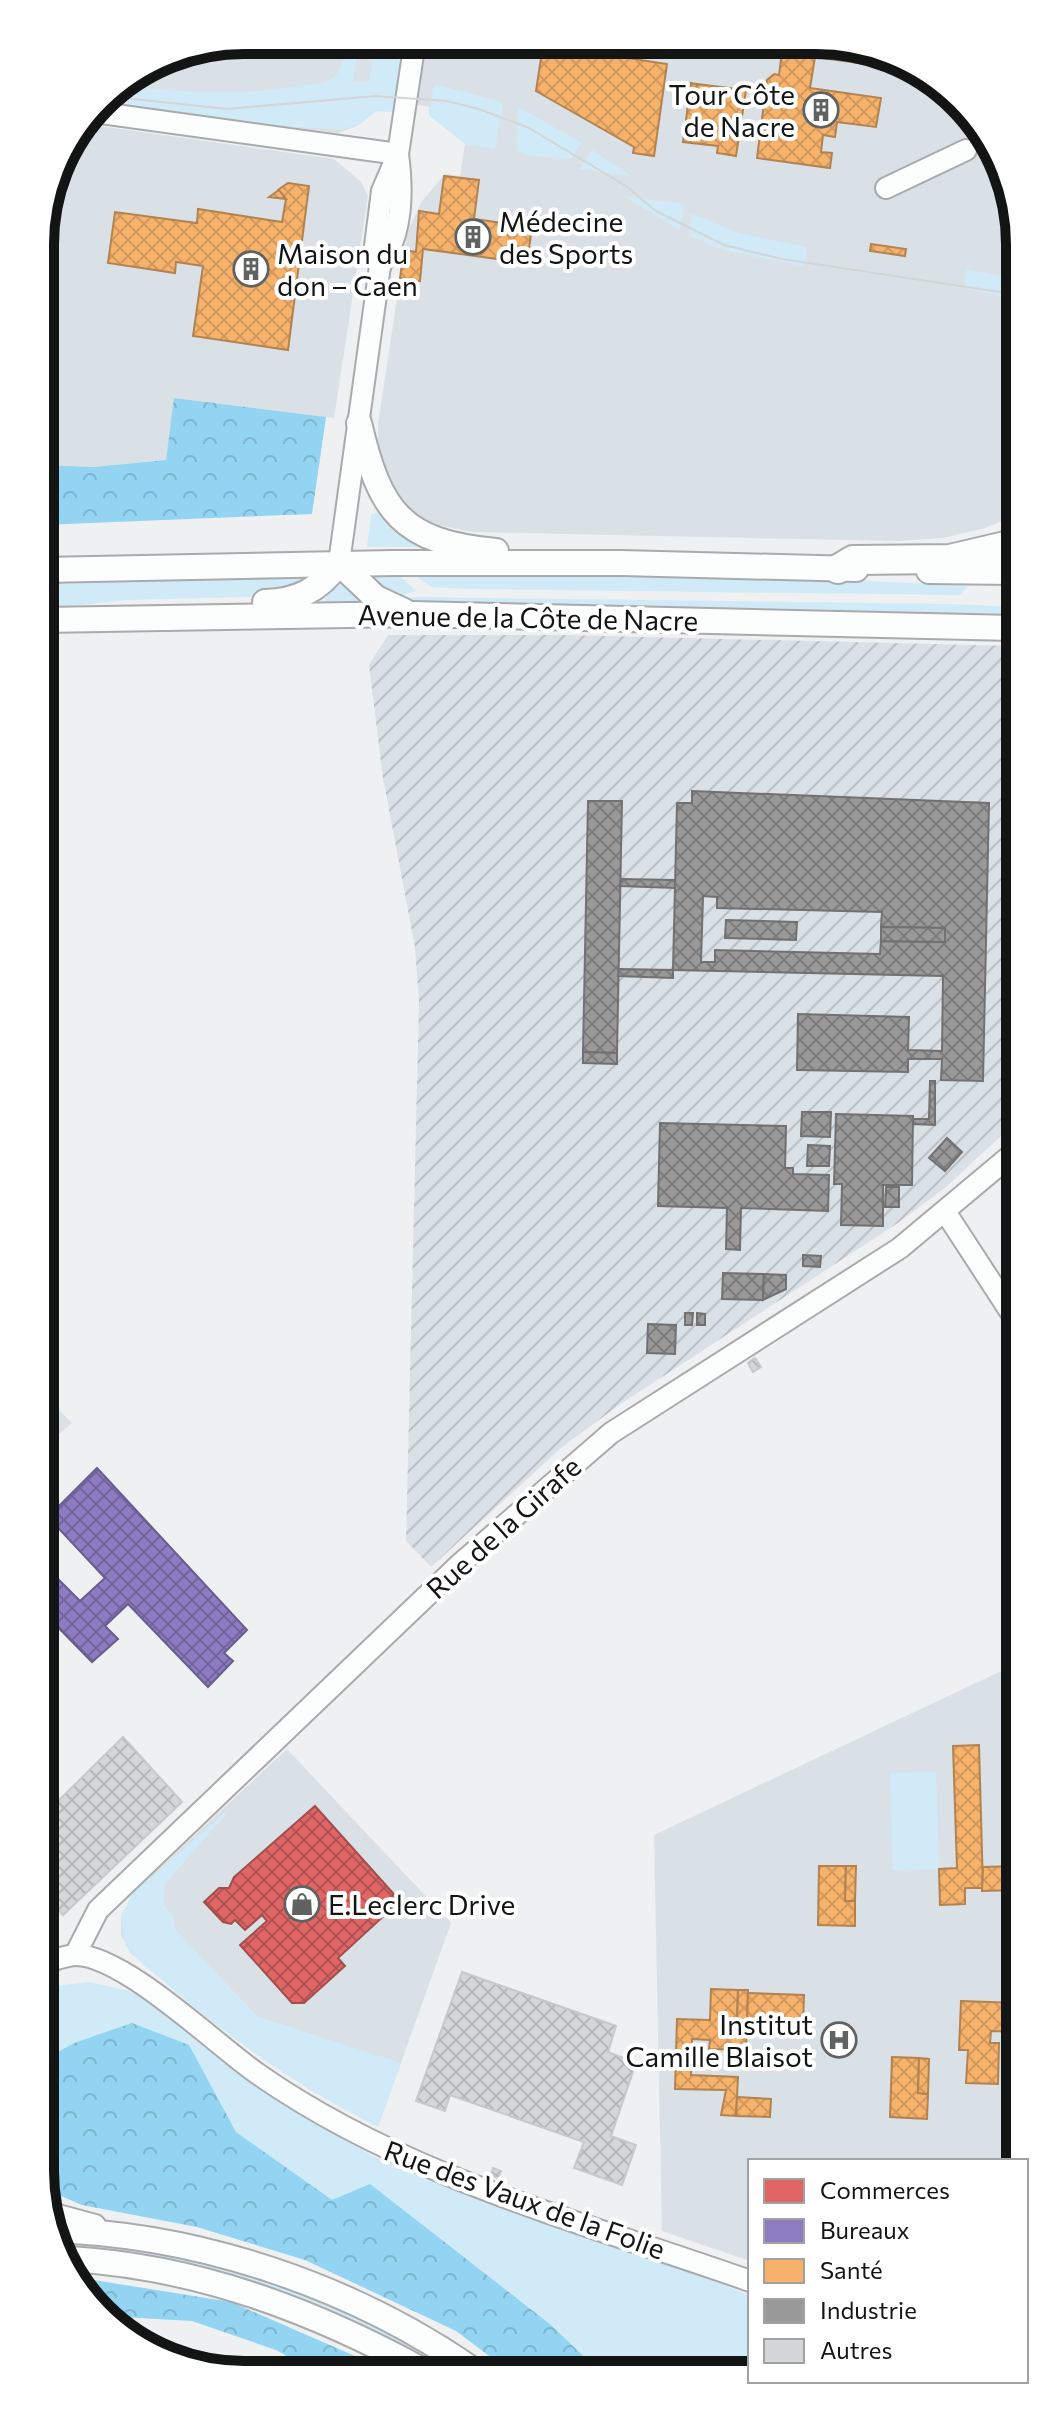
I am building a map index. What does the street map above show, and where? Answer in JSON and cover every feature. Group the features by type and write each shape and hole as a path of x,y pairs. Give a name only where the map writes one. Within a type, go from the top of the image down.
{"highway":[{"path":"838,569 853,560 950,559 1006,546"}],"main road":[{"path":"359,423 369,468 383,499 398,517 416,531 449,544 622,563"},
{"path":"92,618 144,604 287,601 313,590 339,563 376,598 413,614"},
{"name":"Avenue de la Côte de Nacre","path":"54,570 339,563 622,563 1006,572"},
{"name":"Avenue de la Côte de Nacre","path":"54,620 413,614 1006,628"},
{"path":"64,2231 157,2239 279,2273 350,2301 460,2361"},
{"path":"77,2259 108,2261 164,2272 283,2303 405,2361"}],"street":[{"path":"339,563 380,266 375,246 382,191 398,154 413,54"},
{"path":"106,114 398,154"},
{"path":"886,188 966,150"},
{"name":"Rue de la Girafe","path":"75,1955 98,1910 461,1563 570,1466 611,1433 851,1280 946,1213 1006,1160"},
{"path":"946,1213 1006,1305"},
{"path":"54,1960 75,1955"},
{"name":"Rue des Vaux de la Folie","path":"75,1955 105,1964 151,1992 258,2074 375,2143 475,2186 748,2280"},
{"path":"59,2215 157,2239"}],"shaded area":[{"path":"244,54 816,54 877,64 921,86 959,119 974,139 992,172 1000,195 1006,244 1006,519 943,538 898,541 472,532 424,522 406,509 388,485 378,448 378,424 407,233 422,201 445,174 460,176 465,144 429,115 429,107 402,101 400,112 377,111 357,126 338,133 115,105 139,86 183,64"},
{"path":"344,54 357,54 353,82 369,82 374,54 409,54 400,112 377,111 357,126 339,129 275,126 114,106 139,86 189,92 234,92 323,82 335,77"},
{"path":"434,84 503,102 495,149 465,144 429,115"},
{"path":"518,107 582,143 571,159 523,155 517,150"},
{"path":"95,126 334,159 361,182 368,196 334,418 175,398 166,460 93,467 54,466 54,232 60,195 68,172 93,128"},
{"path":"593,150 631,176 579,169"},
{"path":"624,196 684,204 680,230"},
{"path":"692,214 738,233 807,247 804,266 723,250 689,235"},
{"path":"967,269 1006,277 1006,297 964,288"},
{"path":"378,511 390,528 418,547 367,547 371,515"},
{"path":"396,572 416,591 393,598 368,578 368,573"},
{"path":"307,573 307,590 285,596 127,600 54,608 54,579"},
{"path":"410,573 848,580 968,586 960,595 464,589 432,587"},
{"path":"342,580 370,606 325,607 326,591"},
{"path":"414,597 951,604 1006,607 1006,617 424,606 403,600"},
{"path":"388,635 565,635 1006,646 1006,1131 946,1187 898,1223 619,1405 561,1448 431,1567 406,1541 419,1002 415,947 383,778 369,665"},
{"path":"54,1406 72,1423 54,1438"},
{"name":"Institut Camille Blaisot","path":"1006,1669 1006,2159 748,2159 748,2260 662,2231 654,1835"},
{"path":"287,1749 451,1923 378,2127 310,2090 257,2055 130,1953 121,1935 121,1915 134,1892"},
{"path":"936,1772 939,1869 893,1870 890,1773"},
{"path":"232,1807 165,1884 163,1904 173,1916 175,1929 257,2016 401,2063 378,2127 324,2097 247,2047 148,1968 125,1944 121,1915 134,1892"},
{"path":"89,1982 126,1990 143,1998 220,2060 289,2108 373,2156 748,2294 748,2361 589,2361 551,2325 332,2201 236,2132 188,2045 74,2043 54,2054 54,1986"},
{"path":"67,2240 155,2251 235,2269 349,2313 440,2361 425,2361 385,2338 155,2259 71,2249"}],"green space":[{"path":"174,398 326,417 312,514 54,524 54,466 93,467 166,460"},
{"path":"132,2023 189,2045 236,2132 332,2200 370,2184 551,2325 589,2361 496,2361 456,2331 305,2260 197,2227 82,2205 56,2194 54,2054 74,2043"},
{"path":"88,2279 231,2302 366,2361 295,2361 276,2350 192,2321 123,2317"}],"building: Commerces":[{"name":"E.Leclerc Drive","path":"315,1806 400,1901 338,1958 345,1966 304,2003 292,2003 240,1945 267,1921 262,1915 245,1930 235,1920 231,1924 223,1922 204,1902 219,1888 229,1888 234,1877"}],"building: Bureaux":[{"path":"97,1468 247,1630 224,1653 233,1661 208,1687 128,1604 105,1626 118,1639 92,1662 54,1623 54,1575 80,1601 105,1578 54,1523 54,1511"}],"building: Santé":[{"path":"542,54 602,54 667,64 654,156 633,153 634,147 536,91"},
{"name":"Tour Côte de Nacre","path":"782,54 840,56 883,66 815,57 810,88 881,98 876,127 837,122 835,137 823,135 821,152 832,153 830,168 757,158 767,80 774,74 779,75"},
{"path":"691,83 697,84 694,106 688,105"},
{"path":"697,84 746,90 736,156 717,153 718,146 683,142 688,105 694,106"},
{"name":"Médecine des Sports","path":"444,176 479,180 474,219 532,227 527,263 423,249 420,281 400,278 404,250 416,252 419,211 439,214"},
{"name":"Maison du don – Caen","path":"288,183 309,186 288,350 193,336 203,266 176,262 175,273 108,263 115,212 197,223 198,209 282,222 286,199 278,190"},
{"path":"279,190 286,199 269,197"},
{"path":"871,244 906,249 905,256 870,251"},
{"path":"979,1745 983,1888 965,1888 965,1904 940,1905 939,1869 957,1868 953,1746"},
{"path":"819,1866 846,1866 845,1901 855,1901 855,1926 818,1925"},
{"path":"846,1866 856,1866 855,1901 845,1901"},
{"path":"1006,1866 1006,1890 982,1891 983,1867"},
{"path":"711,1989 738,1990 737,2024 747,2024 746,2050 709,2049 710,2040 692,2039 691,2075 738,2077 736,2116 721,2115 726,2090 675,2089 677,2019 710,2020"},
{"path":"738,1990 748,1990 747,2024 737,2024"},
{"path":"748,1993 804,1995 803,2026 747,2024"},
{"path":"961,2001 1006,2003 1006,2032 991,2031 990,2043 999,2043 998,2084 966,2083 968,2050 959,2050"},
{"path":"892,2057 919,2058 918,2093 928,2094 927,2119 890,2117"},
{"path":"919,2058 929,2059 928,2094 918,2093"},
{"path":"737,2097 771,2099 770,2117 736,2116"}],"building: Industrie":[{"path":"692,791 989,803 983,1081 941,1080 942,1059 908,1059 908,1072 797,1070 798,1014 909,1017 908,1050 942,1051 943,976 673,970 677,803 692,803","holes":["703,896 717,897 717,908 882,912 881,927 945,928 945,942 881,941 880,954 715,950 715,962 701,962"]},
{"path":"588,801 622,801 617,1053 583,1052"},
{"path":"621,879 675,880 675,888 620,886"},
{"path":"726,920 797,922 796,940 725,938"},
{"path":"881,927 945,928 945,942 881,941"},
{"path":"619,969 673,970 673,978 618,976"},
{"path":"583,1052 617,1053 617,1064 583,1063"},
{"path":"930,1081 935,1081 935,1125 913,1124 913,1119 929,1119"},
{"path":"802,1112 831,1112 830,1137 801,1136"},
{"path":"836,1114 913,1116 912,1185 883,1185 883,1226 841,1225 842,1184 834,1184"},
{"path":"660,1123 786,1126 785,1168 793,1168 793,1174 829,1175 828,1211 741,1208 740,1250 726,1249 727,1208 658,1206"},
{"path":"947,1138 962,1152 945,1171 929,1158"},
{"path":"808,1145 830,1146 829,1166 807,1166"},
{"path":"886,1187 899,1187 899,1207 885,1207"},
{"path":"803,1255 821,1256 820,1267 803,1266"},
{"path":"723,1273 764,1274 763,1300 722,1299"},
{"path":"764,1274 786,1275 786,1289 763,1300"},
{"path":"685,1313 693,1313 692,1325 685,1325"},
{"path":"697,1313 705,1314 705,1325 697,1325"},
{"path":"648,1324 676,1325 675,1354 647,1353"}],"building: Autres":[{"path":"755,1358 761,1367 753,1372 748,1363"},
{"path":"123,1737 182,1802 63,1915 54,1905 54,1805"},
{"path":"462,1972 616,2026 608,2052 636,2063 611,2136 636,2145 622,2185 574,2168 584,2142 450,2095 445,2111 416,2101"},
{"path":"493,2168 501,2171 498,2178 491,2175"}],"tram line":[{"path":"123,98 227,109 375,96 447,101 479,109 529,128 626,186 656,211 724,245 782,259 1006,293"}],"place":[{"name":"Tour Côte de Nacre","path":"821,110"},
{"name":"Médecine des Sports","path":"473,237"},
{"name":"Maison du don – Caen","path":"251,269"},
{"name":"E.Leclerc Drive","path":"302,1904"},
{"name":"Institut Camille Blaisot","path":"839,2040"}]}
